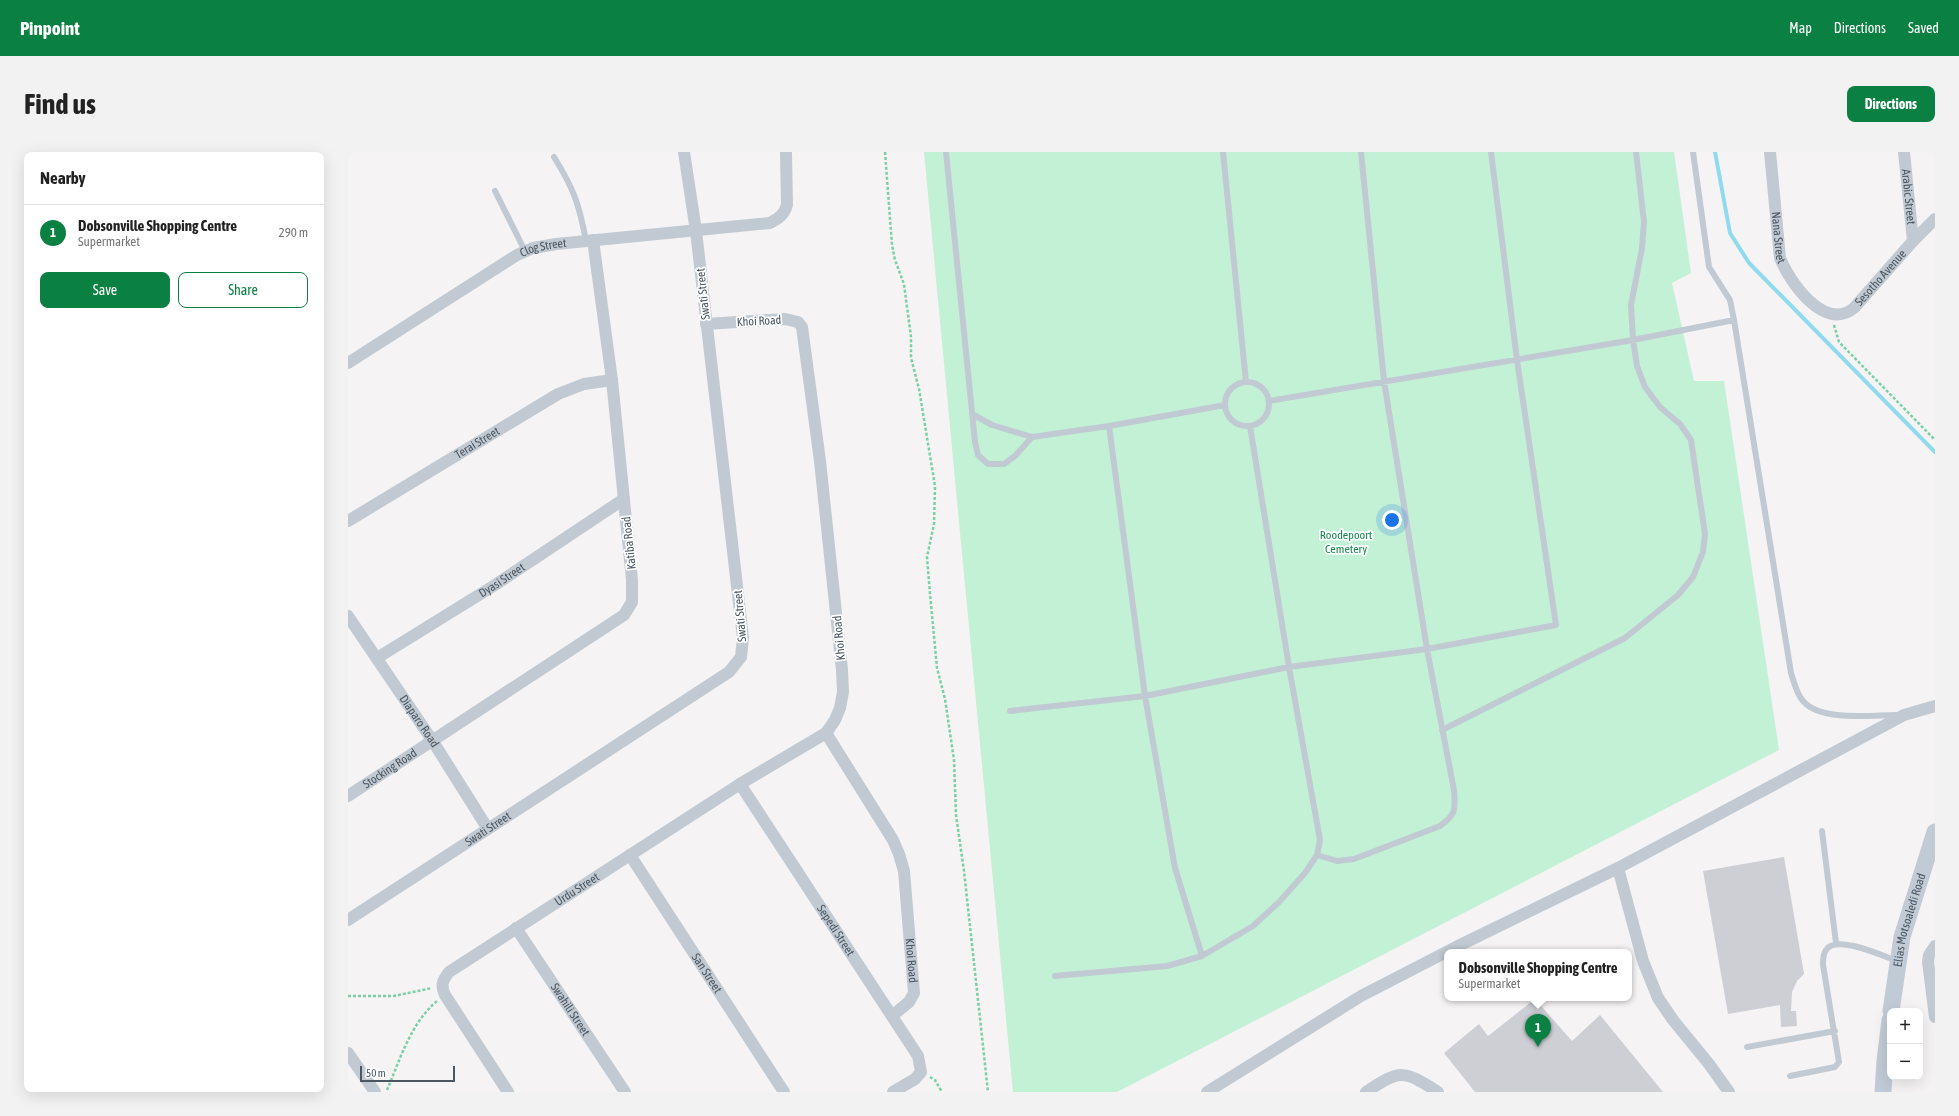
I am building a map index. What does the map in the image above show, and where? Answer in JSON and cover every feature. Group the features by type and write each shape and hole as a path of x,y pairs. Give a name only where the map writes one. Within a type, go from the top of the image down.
{"main road":[{"name":"Elias Motsoaledi Road","path":"1891,1008 1902,937 1935,832"},
{"path":"1883,1092 1884,1061 1887,1040"}],"street":[{"name":"Swati Street","path":"348,920 729,672 741,657 743,638 696,231 684,152"},
{"name":"Clog Street","path":"348,363 525,251 544,245 770,223 780,218 785,212 787,205 786,152"},
{"name":"Nana Street","path":"1770,152 1780,258 1785,270 1794,284 1819,309 1832,315"},
{"name":"Arabic Street","path":"1904,152 1914,241"},
{"name":"Sesotho Avenue","path":"1832,315 1845,314 1854,308 1935,219"},
{"name":"Katiba Road","path":"432,740 624,615 630,608 632,602 632,580 612,380 590,241"},
{"name":"Khoi Road","path":"706,324 785,319 798,322 802,327 820,461 842,670 843,692 840,708 835,720 826,733 893,840 904,871 914,993 909,1002 892,1016"},
{"name":"Terai Street","path":"348,521 558,394 584,384 612,380"},
{"name":"Dyasi Street","path":"377,658 494,585 624,499"},
{"name":"Diaparo Road","path":"348,616 432,740 488,829"},
{"path":"1452,949 1618,868 1904,715 1935,706"},
{"name":"Urdu Street","path":"444,990 443,979 449,972 740,784 826,733"},
{"name":"Stocking Road","path":"348,796 432,740"},
{"name":"Sepedi Street","path":"740,784 918,1056 918,1075"},
{"name":"San Street","path":"630,855 784,1092"},
{"path":"1618,868 1642,961 1658,998 1673,1020 1709,1064 1729,1092"},
{"name":"Swahili Street","path":"516,928 625,1092"},
{"path":"1935,946 1929,955 1928,962 1935,1017"},
{"path":"1207,1092 1361,996 1444,953"},
{"path":"444,990 508,1092"},
{"path":"348,1053 375,1092"},
{"path":"893,1092 918,1075"},
{"path":"1366,1092 1389,1077 1399,1075 1414,1078 1438,1092"}],"lane":[{"path":"946,152 972,414 978,455 988,464 1004,464 1015,456 1032,437"},
{"path":"1223,152 1246,382"},
{"path":"1316,855 1337,862 1354,859 1440,826 1451,818 1455,806 1454,790 1427,648 1384,381 1361,152"},
{"path":"1010,712 1145,696 1289,667 1427,648 1556,625 1517,360 1491,152"},
{"path":"1442,730 1625,638 1678,596 1693,577 1702,552 1705,534 1691,440 1680,424 1660,407 1645,387 1637,366 1632,340 1631,305 1642,248 1644,222 1636,152"},
{"path":"1693,152 1709,267 1730,300 1734,320 1791,673 1796,690 1803,701 1814,709 1827,714 1854,716 1904,715"},
{"path":"554,157 571,185 590,241"},
{"path":"495,191 525,251"},
{"path":"1269,401 1632,340 1734,320"},
{"path":"1246,382 1259,386 1264,390 1269,401 1266,414 1262,420 1250,426 1243,426 1231,418 1225,405 1229,392 1240,384 1246,382"},
{"path":"972,414 999,427 1032,437 1109,426 1225,405"},
{"path":"1109,426 1145,696 1175,868 1202,956"},
{"path":"1055,976 1167,966 1202,956 1253,926 1294,886 1316,855 1320,840 1289,667 1250,426"},
{"path":"1822,832 1836,944"},
{"path":"1790,1076 1835,1067 1840,1059 1823,965 1825,950 1836,944 1849,945 1899,962"},
{"path":"1747,1047 1835,1031"}],"path":[{"path":"885,152 894,260 904,284 911,337 911,358 919,389 935,486 934,524 927,557 930,594 937,668 945,699 954,760 956,815 964,871 988,1092"},
{"path":"1832,315 1839,342 1935,440"},
{"path":"348,996 394,996 444,990"},
{"path":"386,1092 410,1036 444,990"},
{"path":"918,1075 935,1080 942,1092"}],"green space":[{"name":"Roodepoort Cemetery","path":"924,152 1674,152 1691,273 1672,283 1694,381 1724,381 1779,750 1117,1092 1013,1092"}],"building":[{"path":"1784,857 1804,974 1797,981 1792,992 1791,1011 1796,1011 1797,1026 1781,1027 1780,1005 1728,1014 1703,871"},
{"path":"1532,1001 1537,1001 1572,1041 1600,1015 1663,1092 1475,1092 1444,1053 1479,1024 1488,1036"}],"waterway":[{"path":"1715,152 1730,233 1749,263 1935,452"}],"place":[{"name":"Dobsonville Shopping Centre","path":"1538,1047"}]}
